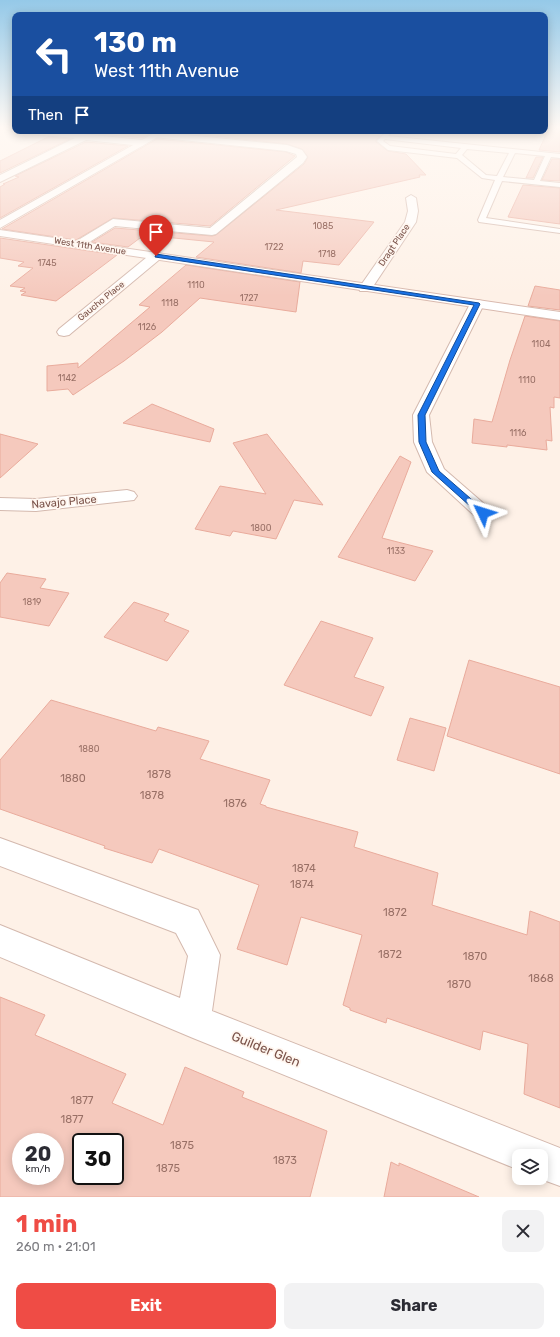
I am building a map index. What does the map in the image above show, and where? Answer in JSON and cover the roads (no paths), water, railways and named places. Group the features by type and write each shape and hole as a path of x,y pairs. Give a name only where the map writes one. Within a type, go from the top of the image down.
{"street":[{"path":"0,225 71,184"},
{"path":"80,244 113,222 212,232 272,184"},
{"name":"Dragt Place","path":"365,288 410,222 413,211 411,198"},
{"name":"West 11th Avenue","path":"0,233 560,316"},
{"name":"Gaucho Place","path":"64,332 156,256"},
{"path":"477,304 421,415 423,442 436,472 483,513"},
{"name":"Navajo Place","path":"0,504 36,505 127,496"},
{"path":"0,852 187,921 204,955 193,1021"},
{"name":"Guilder Glen","path":"0,940 193,1021 514,1149"},
{"path":"548,1163 560,1167"}],"lane":[{"path":"497,184 482,220 560,231"},
{"path":"546,184 560,185"}]}
